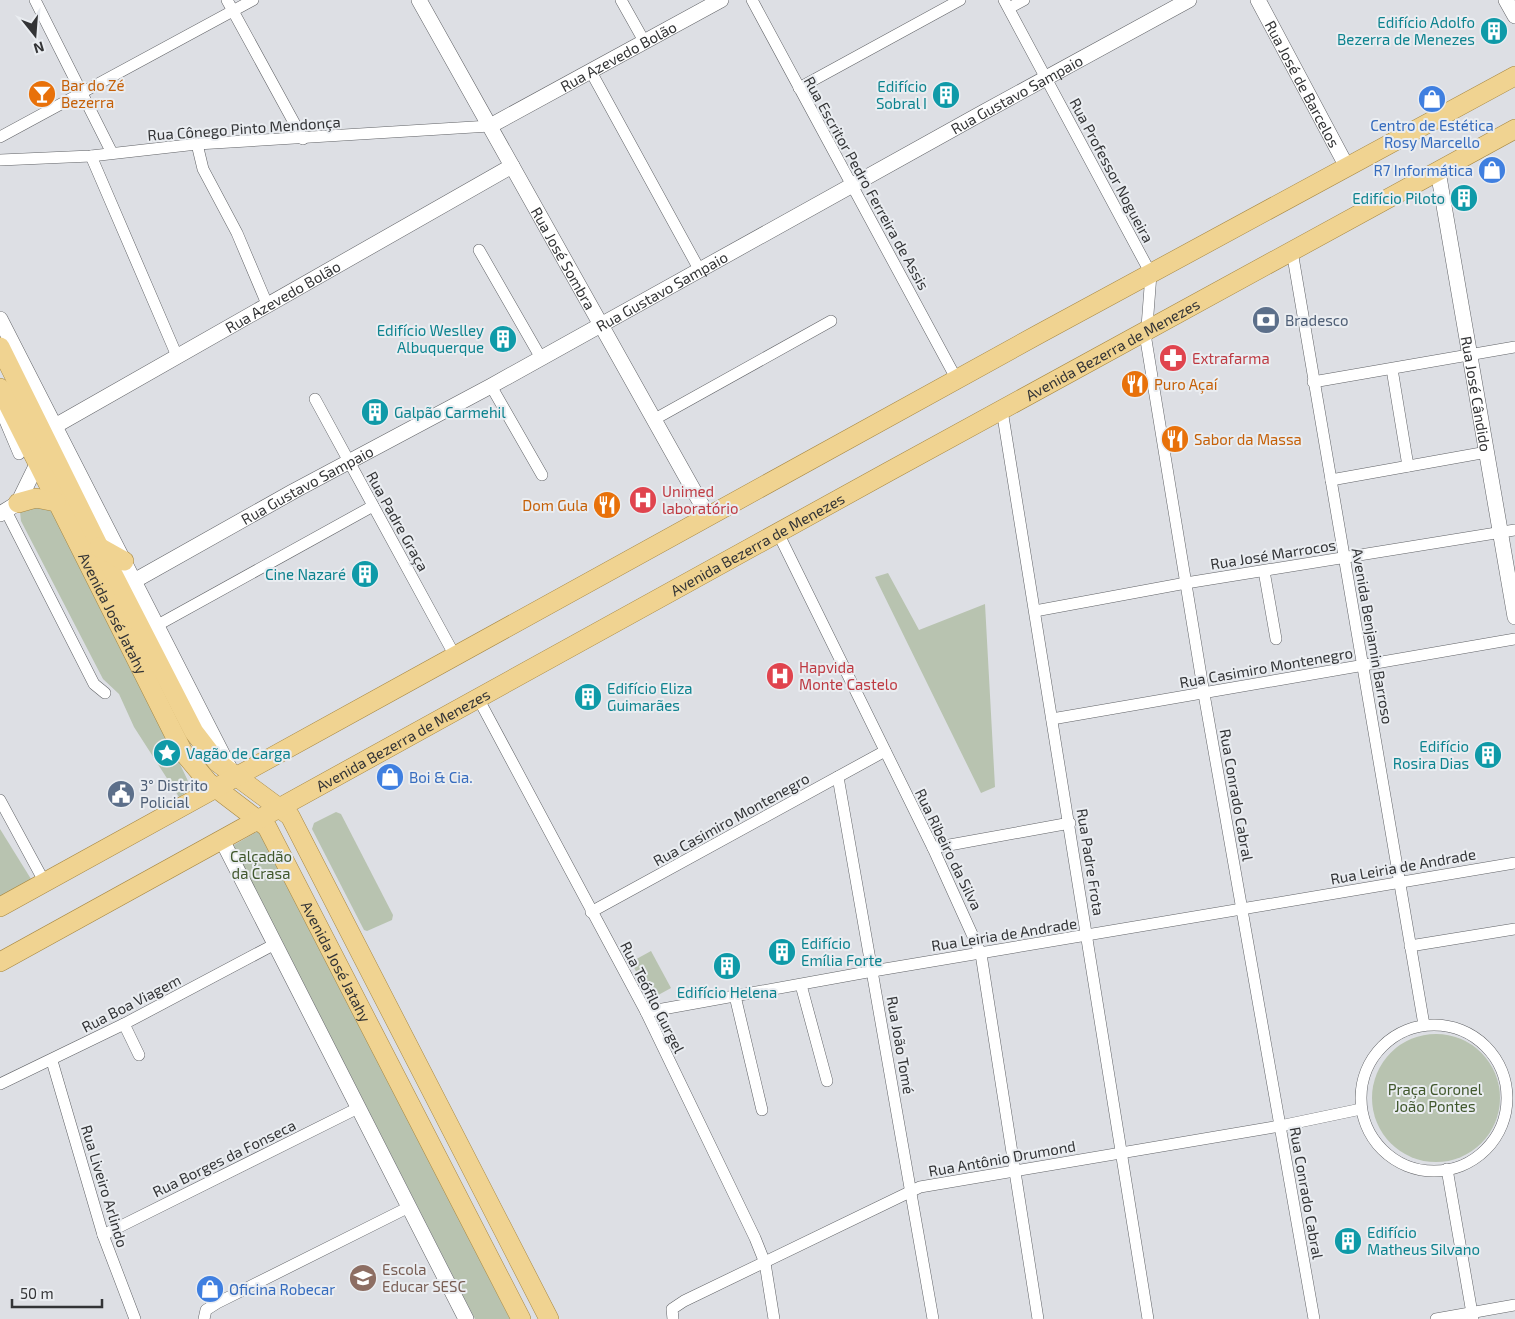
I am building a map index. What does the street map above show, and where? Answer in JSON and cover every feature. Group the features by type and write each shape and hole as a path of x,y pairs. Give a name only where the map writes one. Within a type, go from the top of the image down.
{"main road":[{"path":"0,907 217,789 234,773 455,656 1347,166 1515,76"},
{"name":"Avenida Bezerra de Menezes","path":"0,962 1146,330 1515,129"},
{"name":"Avenida José Jatahy","path":"0,347 51,434 98,547 194,732 218,762 290,816 549,1319"},
{"name":"Avenida José Jatahy","path":"0,388 4,409 37,463 180,746 191,763 217,789 267,827 521,1319"},
{"path":"8,510 36,498 56,502"},
{"path":"98,547 124,561"}],"street":[{"path":"35,0 112,153"},
{"path":"227,0 303,139"},
{"path":"0,137 83,94 253,0"},
{"name":"Rua José Sombra","path":"418,0 708,516"},
{"path":"621,0 644,41"},
{"name":"Rua Azevedo Bolão","path":"490,126 721,0"},
{"name":"Rua Escritor Pedro Ferreira de Assis","path":"752,0 957,380"},
{"path":"799,88 960,0"},
{"path":"1006,4 1024,0"},
{"name":"Rua Gustavo Sampaio","path":"134,581 294,491 349,464 492,386 699,269 1189,0"},
{"name":"Rua José de Barcelos","path":"1258,0 1347,166"},
{"path":"1506,0 1515,16"},
{"name":"Rua Professor Nogueira","path":"1006,4 1151,274"},
{"path":"590,70 699,269"},
{"name":"Rua Cônego Pinto Mendonça","path":"0,160 91,156 197,144 303,139 490,126"},
{"path":"197,144 203,169 237,233 267,304"},
{"path":"91,156 177,356"},
{"name":"Rua Azevedo Bolão","path":"51,434 177,356 512,166"},
{"name":"Rua José Cândido","path":"1438,171 1487,452 1508,531 1515,617"},
{"path":"479,250 541,358"},
{"name":"Avenida Benjamin Barroso","path":"1292,251 1424,1025"},
{"name":"Rua Conrado Cabral","path":"1151,274 1146,340 1241,910 1314,1319"},
{"name":"Avenida José Jatahy","path":"0,318 51,434 124,561 156,626 234,773"},
{"path":"655,419 831,321"},
{"path":"1314,382 1515,347"},
{"path":"1392,369 1408,466"},
{"path":"492,386 542,475"},
{"name":"Rua Padre Graça","path":"315,399 455,656"},
{"name":"Avenida José Jatahy","path":"4,409 19,454"},
{"name":"Rua Padre Frota","path":"1002,410 1036,611 1148,1319"},
{"path":"51,434 37,463 8,510 94,684 105,693"},
{"path":"1331,480 1487,452"},
{"path":"156,626 373,506"},
{"name":"Rua José Marrocos","path":"1036,611 1186,583 1508,531"},
{"name":"Rua Ribeiro da Silva","path":"778,533 933,848 981,954 1038,1319"},
{"path":"1264,571 1276,639"},
{"name":"Rua Casimiro Montenegro","path":"1052,718 1204,694 1515,639"},
{"name":"Rua Teófilo Gurgel","path":"478,698 646,1012 765,1262 774,1319"},
{"name":"Rua Casimiro Montenegro","path":"591,912 885,751"},
{"name":"Rua João Tomé","path":"838,777 933,1319"},
{"path":"1,802 45,883"},
{"path":"933,848 1070,824"},
{"path":"222,840 466,1319"},
{"name":"Rua Leiria de Andrade","path":"646,1012 801,986 873,971 1515,863"},
{"path":"1410,946 1515,929"},
{"name":"Rua Boa Viagem","path":"0,1084 52,1061 275,944"},
{"path":"801,986 827,1080"},
{"path":"735,996 762,1110"},
{"path":"124,1024 140,1055"},
{"path":"1424,1025 1447,1026 1469,1033 1487,1047 1511,1085 1498,1134 1476,1157 1462,1165 1447,1169 1424,1170 1401,1163 1382,1150 1369,1131 1361,1109 1364,1076 1370,1061 1380,1048 1393,1037 1424,1025"},
{"name":"Rua Liveiro Arlindo","path":"52,1061 103,1235 135,1319"},
{"name":"Rua Borges da Fonseca","path":"103,1235 358,1108"},
{"name":"Rua Antônio Drumond","path":"672,1314 684,1302 925,1186 1280,1126 1361,1109"},
{"path":"1447,1169 1473,1316"},
{"path":"204,1319 206,1310 217,1303 409,1207"},
{"path":"1436,1319 1473,1316 1515,1305"}],"green space":[{"path":"47,503 142,684 188,781 189,790 179,797 134,727 119,694 103,679 21,521 20,512"},
{"path":"888,573 919,630 985,604 995,787 981,793 875,577"},
{"path":"336,812 341,814 393,915 392,920 367,931 364,930 312,829 314,823"},
{"path":"0,829 31,879 0,897"},
{"name":"Calçadão da Crasa","path":"258,831 267,842 510,1319 475,1319 236,851 234,845"},
{"path":"651,951 671,988 651,999 631,962"},
{"name":"Praça Coronel João Pontes","path":"1436,1034 1460,1039 1472,1045 1481,1053 1489,1062 1495,1074 1500,1098 1495,1122 1489,1134 1481,1143 1472,1151 1460,1157 1436,1162 1412,1157 1400,1151 1391,1143 1383,1134 1377,1122 1372,1098 1377,1074 1383,1062 1391,1053 1400,1045 1412,1039"}],"place":[{"name":"Edifício Adolfo Bezerra de Menezes","path":"1494,31"},
{"name":"Bar do Zé Bezerra","path":"42,94"},
{"name":"Edifício Sobral I","path":"946,95"},
{"name":"Centro de Estética Rosy Marcello","path":"1432,99"},
{"name":"R7 Informática","path":"1492,170"},
{"name":"Edifício Piloto","path":"1464,198"},
{"name":"Bradesco","path":"1266,320"},
{"name":"Edifício Weslley Albuquerque","path":"503,339"},
{"name":"Extrafarma","path":"1173,358"},
{"name":"Puro Açaí","path":"1135,384"},
{"name":"Galpão Carmehil","path":"375,412"},
{"name":"Sabor da Massa","path":"1175,439"},
{"name":"Unimed laboratório","path":"643,500"},
{"name":"Dom Gula","path":"607,505"},
{"name":"Cine Nazaré","path":"365,574"},
{"name":"Hapvida Monte Castelo","path":"780,676"},
{"name":"Edifício Eliza Guimarães","path":"588,697"},
{"name":"Vagão de Carga","path":"167,753"},
{"name":"Edifício Rosira Dias","path":"1488,755"},
{"name":"Boi & Cia.","path":"390,777"},
{"name":"3° Distrito Policial","path":"121,794"},
{"name":"Edifício Emília Forte","path":"782,952"},
{"name":"Edifício Helena","path":"727,966"},
{"name":"Edifício Matheus Silvano","path":"1348,1241"},
{"name":"Escola Educar SESC","path":"363,1278"},
{"name":"Oficina Robecar","path":"210,1289"}]}
